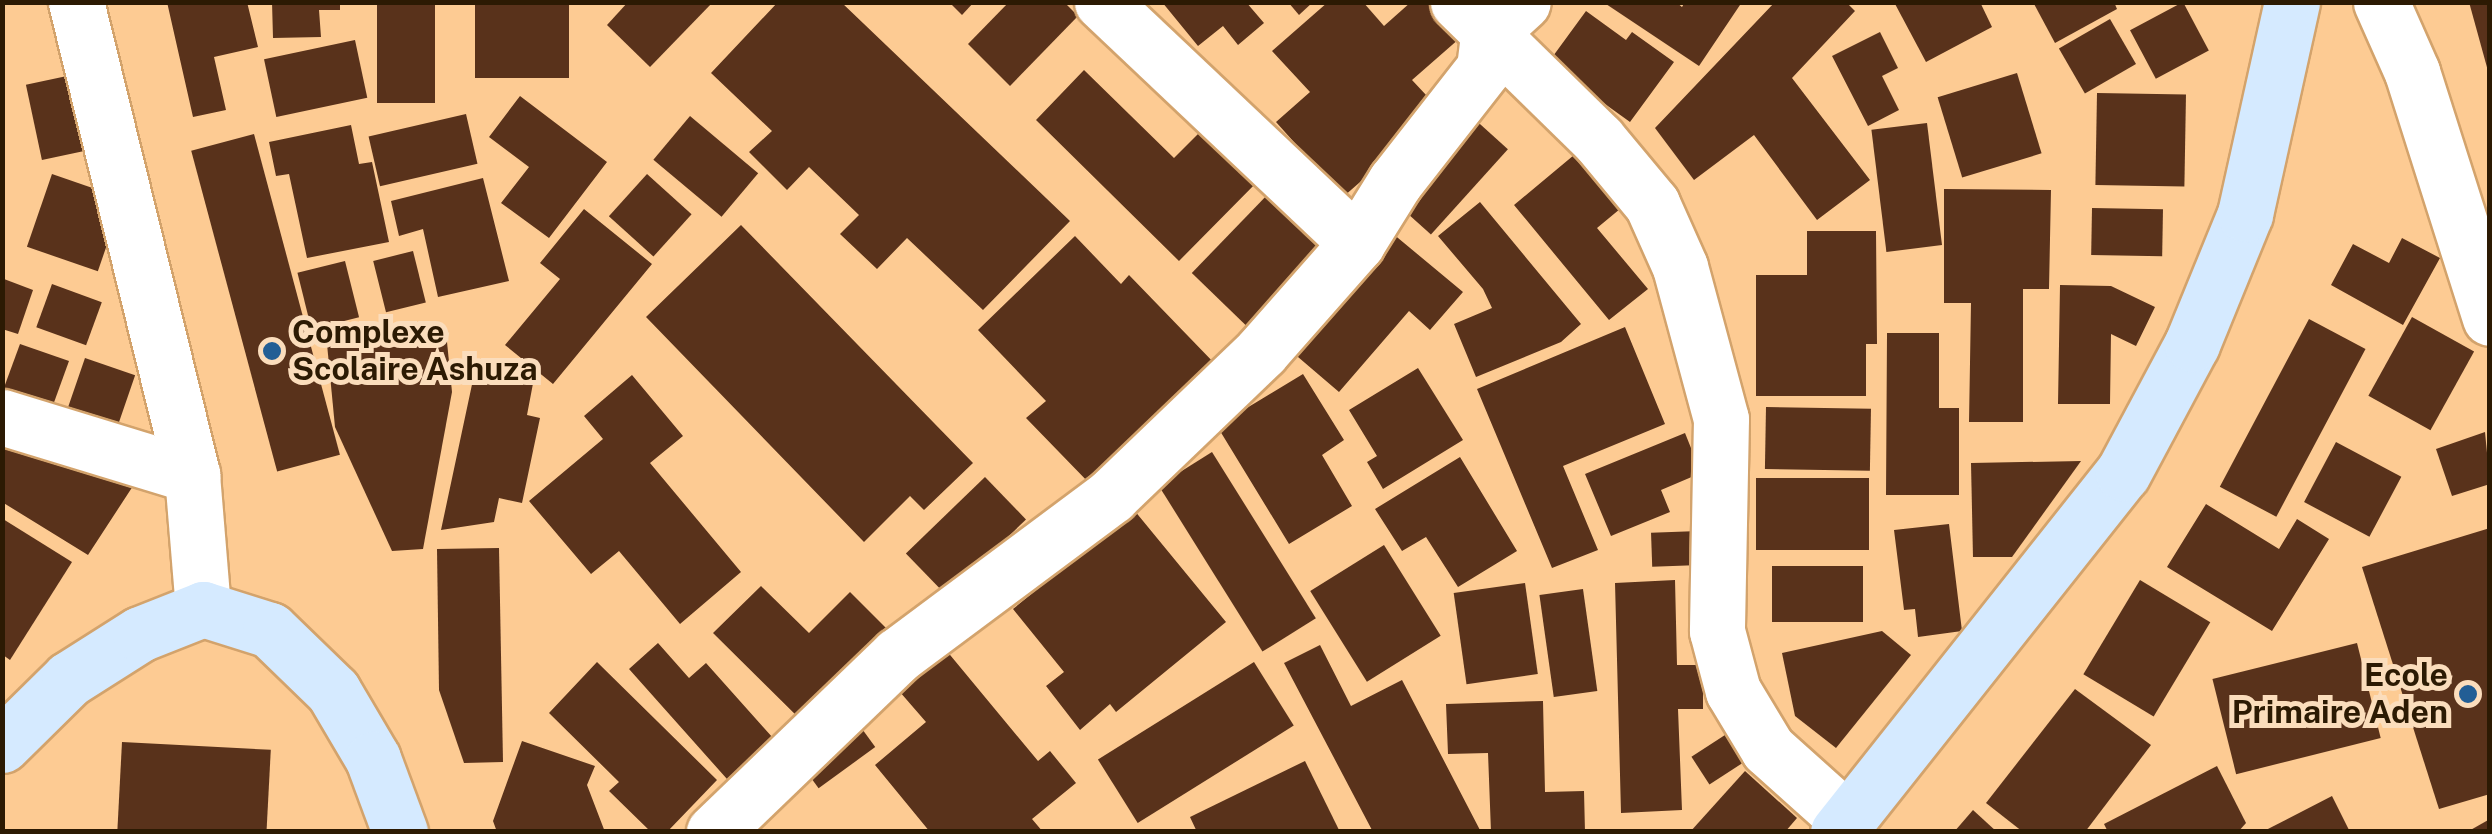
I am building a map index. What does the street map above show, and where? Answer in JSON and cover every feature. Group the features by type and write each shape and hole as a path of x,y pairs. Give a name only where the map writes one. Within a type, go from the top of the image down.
{"street":[{"path":"76,2 192,476 203,609"},
{"path":"1102,2 1357,243"},
{"path":"1490,13 1652,204 1680,267 1721,419 1717,631 1733,691 1768,749 1842,826 2124,473 2192,344 2244,214 2292,2"},
{"path":"2381,2 2412,72 2490,318"},
{"path":"714,832 898,655 1111,496 1262,352 1357,243 1395,182 1484,68 1490,13"},
{"path":"2,418 192,476"},
{"path":"2,745 68,679 140,634 203,609 270,630 333,691 373,759 400,832"}],"building":[{"path":"167,2 247,2 258,47 214,57 226,110 193,117"},
{"path":"272,2 340,2 340,10 319,10 321,37 273,38"},
{"path":"377,2 435,2 435,103 377,103"},
{"path":"475,2 569,2 569,78 475,78"},
{"path":"628,2 713,2 650,67 607,25"},
{"path":"778,2 841,2 1070,221 983,310 907,238 877,269 840,234 859,215 809,167 787,190 749,152 772,131 711,73"},
{"path":"949,2 974,2 962,15"},
{"path":"1009,2 1064,2 1078,16 1010,86 968,44"},
{"path":"1162,2 1246,2 1264,23 1238,45 1223,26 1198,46"},
{"path":"1288,2 1313,2 1299,15"},
{"path":"1328,2 1363,2 1384,26 1411,2 1430,2 1460,38 1412,80 1441,111 1343,197 1276,122 1310,92 1272,51"},
{"path":"1603,2 1676,2 1682,7 1685,2 1742,2 1699,66"},
{"path":"1775,2 1846,2 1855,11 1792,78 1870,180 1817,220 1754,135 1694,180 1655,128"},
{"path":"1894,2 1980,2 1992,27 1926,62"},
{"path":"2033,2 2114,2 2117,9 2055,43"},
{"path":"2183,2 2209,51 2156,79 2130,30"},
{"path":"2469,2 2490,2 2488,71"},
{"path":"1586,11 1626,40 1632,32 1674,62 1630,122 1548,63"},
{"path":"2110,19 2136,64 2085,94 2059,48"},
{"path":"1880,32 1898,68 1882,76 1899,110 1868,126 1832,56"},
{"path":"355,40 367,98 276,117 264,59"},
{"path":"1084,70 1174,158 1207,125 1261,178 1179,261 1036,120"},
{"path":"2017,73 2042,153 1962,178 1938,97"},
{"path":"67,76 83,151 42,160 26,85"},
{"path":"2097,93 2186,95 2184,187 2095,185"},
{"path":"520,96 607,162 549,238 501,203 529,167 489,137"},
{"path":"466,114 477,164 380,186 369,136"},
{"path":"1470,115 1508,149 1431,235 1393,200"},
{"path":"690,116 758,173 722,217 653,160"},
{"path":"1927,123 1942,245 1886,252 1871,130"},
{"path":"351,125 359,164 372,162 389,242 307,258 289,174 276,176 269,142"},
{"path":"254,134 340,455 277,472 191,151"},
{"path":"1580,150 1626,204 1597,228 1648,289 1609,320 1514,205"},
{"path":"52,174 123,198 98,271 27,247"},
{"path":"647,174 692,214 653,257 609,216"},
{"path":"483,178 509,281 438,297 423,229 399,236 391,201"},
{"path":"1944,189 2051,190 2049,289 2023,289 2023,422 1969,422 1971,303 1944,303"},
{"path":"1271,191 1328,246 1249,328 1192,273"},
{"path":"1480,202 1581,324 1561,342 1476,377 1454,324 1492,308 1483,289 1438,236"},
{"path":"2092,208 2163,209 2162,256 2091,255"},
{"path":"584,209 652,264 553,384 505,345 560,279 540,263"},
{"path":"741,225 973,463 924,510 910,496 864,542 646,317"},
{"path":"1807,231 1876,231 1877,344 1866,344 1866,396 1756,396 1756,275 1807,275"},
{"path":"1392,233 1463,292 1430,330 1409,311 1339,392 1291,351"},
{"path":"1075,236 1121,284 1129,275 1218,367 1092,486 1026,418 1046,401 978,330"},
{"path":"2402,238 2440,258 2403,325 2331,285 2353,244 2389,263"},
{"path":"413,251 426,302 386,312 373,261"},
{"path":"345,261 359,317 311,329 297,273"},
{"path":"4,279 33,290 18,334 2,329"},
{"path":"52,284 102,302 86,345 36,327"},
{"path":"2060,285 2111,286 2155,307 2136,346 2111,334 2110,404 2058,404"},
{"path":"2412,317 2474,351 2430,430 2368,396"},
{"path":"2309,319 2366,349 2276,517 2220,487"},
{"path":"1625,327 1665,424 1563,466 1598,550 1552,568 1477,389"},
{"path":"446,332 452,392 423,549 392,551 335,427 327,344"},
{"path":"1887,333 1939,333 1939,408 1959,408 1959,495 1886,495"},
{"path":"20,344 69,361 48,419 2,393"},
{"path":"85,358 135,375 115,433 65,416"},
{"path":"477,361 535,373 527,415 540,418 522,503 499,498 494,522 441,530"},
{"path":"1418,368 1463,440 1383,489 1367,462 1377,456 1349,410"},
{"path":"1303,374 1344,440 1322,455 1352,506 1289,544 1217,426"},
{"path":"632,375 683,436 650,463 741,572 680,624 619,551 591,574 529,501 603,439 584,416"},
{"path":"1766,407 1871,409 1870,471 1765,469"},
{"path":"2,431 56,465 67,445 133,486 88,555 2,502"},
{"path":"2485,432 2490,484 2452,496 2436,449"},
{"path":"1685,433 1701,473 1661,490 1670,512 1611,536 1585,474"},
{"path":"2336,442 2401,477 2369,537 2304,502"},
{"path":"1212,452 1316,618 1262,652 1159,485"},
{"path":"1460,457 1517,551 1458,587 1426,537 1402,551 1375,509"},
{"path":"2081,461 2012,557 1973,557 1971,463"},
{"path":"985,477 1026,519 947,596 906,553"},
{"path":"1756,478 1869,478 1869,550 1756,550"},
{"path":"2206,504 2279,549 2297,519 2329,539 2272,631 2167,567"},
{"path":"1134,510 1226,622 1116,712 1110,704 1080,730 1046,686 1064,672 1013,609"},
{"path":"3,519 72,562 10,660 3,655"},
{"path":"1949,524 1962,631 1918,637 1915,609 1904,610 1894,530"},
{"path":"2490,528 2490,794 2439,809 2362,567"},
{"path":"1699,531 1700,565 1652,567 1651,533"},
{"path":"1384,545 1441,636 1367,682 1310,591"},
{"path":"499,548 503,762 464,763 439,690 437,549"},
{"path":"1772,566 1863,566 1863,622 1772,622"},
{"path":"1675,580 1677,665 1703,665 1703,709 1678,709 1682,810 1621,813 1615,583"},
{"path":"2140,580 2210,622 2154,717 2083,674"},
{"path":"1525,583 1538,674 1467,684 1454,593"},
{"path":"761,586 809,633 850,592 895,637 807,726 713,633"},
{"path":"1583,589 1597,691 1554,697 1539,595"},
{"path":"1882,631 1911,655 1836,748 1795,716 1782,653"},
{"path":"658,643 689,678 706,663 773,738 727,779 629,669"},
{"path":"2357,643 2381,738 2236,774 2212,679"},
{"path":"941,644 1038,761 1050,751 1076,783 1032,819 1043,832 930,832 875,765 926,722 893,684"},
{"path":"1320,645 1351,706 1402,680 1481,832 1373,832 1284,663"},
{"path":"597,662 717,780 667,832 651,832 609,791 619,782 549,713"},
{"path":"1254,662 1294,726 1138,823 1098,760"},
{"path":"2075,689 2151,745 2085,832 2023,832 1986,803"},
{"path":"1543,701 1545,792 1584,791 1585,832 1491,832 1488,753 1448,754 1446,704"},
{"path":"857,722 875,747 819,788 800,763"},
{"path":"1725,735 1743,763 1709,784 1691,757"},
{"path":"522,741 595,766 587,785 605,832 497,832 493,821"},
{"path":"122,742 271,750 266,832 117,832"},
{"path":"1305,761 1340,832 1197,832 1190,817"},
{"path":"2217,766 2246,823 2238,832 2108,832 2104,824"},
{"path":"1745,771 1797,818 1785,832 1690,832"},
{"path":"2332,796 2350,832 2262,832"},
{"path":"1973,810 1997,832 1954,832"},
{"path":"2490,819 2490,832 2467,832"}],"place":[{"name":"Complexe Scolaire Ashuza","path":"272,351"},
{"name":"Ecole Primaire Aden","path":"2468,694"}]}
